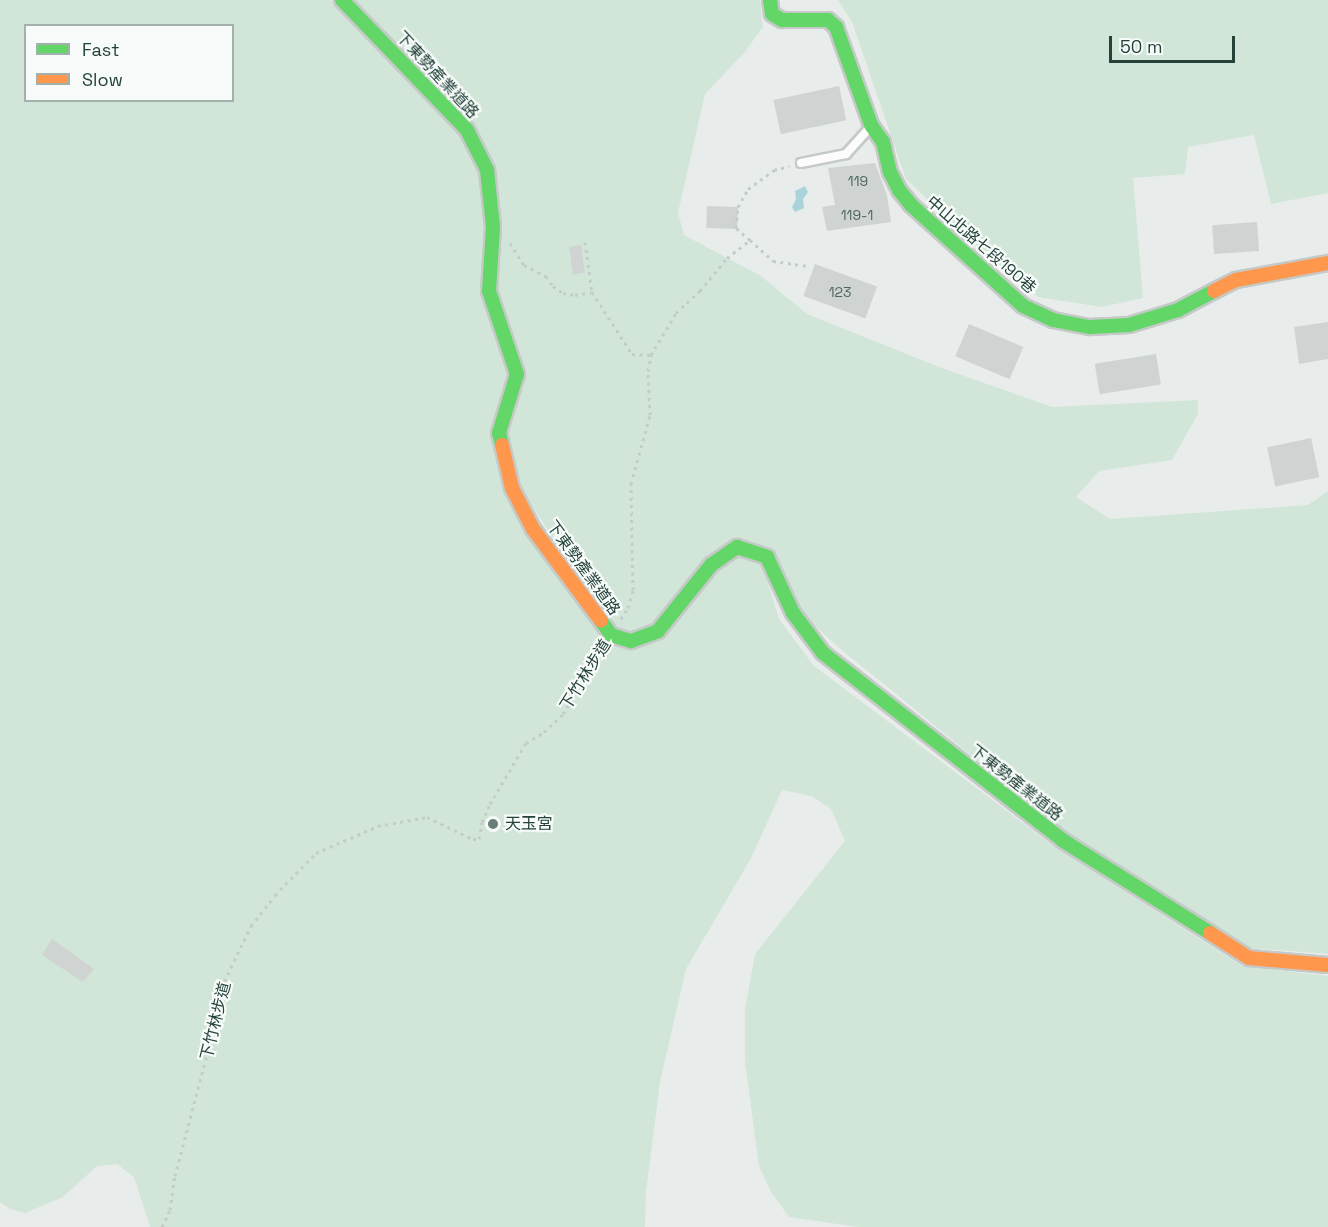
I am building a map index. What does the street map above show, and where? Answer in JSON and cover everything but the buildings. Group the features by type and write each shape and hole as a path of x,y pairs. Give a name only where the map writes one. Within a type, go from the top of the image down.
{"street":[{"name":"下東勢產業道路","path":"342,0 455,115 467,130 487,170 493,227 489,291 517,374 499,433 512,488 533,529 611,635 631,641 658,631 711,565 737,547 767,557 793,613 823,653 1062,840 1249,958 1328,965"},
{"name":"中山北路七段190巷","path":"770,0 772,14 782,20 828,20 836,27 871,125 883,142 890,172 911,205 1023,306 1053,320 1090,327 1129,325 1178,310 1236,280 1328,263"}],"lane":[{"path":"801,163 846,154 871,125"}],"path":[{"path":"801,163 774,170 748,189 738,207 736,228 773,261 810,266"},
{"path":"506,236 524,265 546,276 553,286 563,293 575,295 592,292"},
{"name":"下竹林步道","path":"162,1227 170,1210 175,1176 210,1043 221,988 257,919 275,895 316,853 378,826 427,817 473,839 479,839 482,822 490,804 526,742 544,732 563,714 628,608 633,590 631,484 650,415 648,371 651,355 676,313 706,284 727,258 750,240"},
{"path":"585,242 592,292 632,354 651,355"}],"green space":[{"path":"0,0 332,0 459,132 480,173 509,374 506,488 631,646 713,570 736,553 762,562 779,619 814,666 1051,844 1242,966 1328,976 1328,1227 858,1227 789,1217 771,1192 759,1166 745,1062 745,1009 755,954 845,841 831,809 812,796 782,790 750,860 686,969 660,1082 646,1192 645,1227 150,1227 134,1177 117,1164 97,1166 63,1197 25,1213 10,1209 0,1202"},
{"path":"349,0 760,0 763,27 744,53 705,94 678,213 684,235 761,276 807,314 939,367 1052,407 1198,400 1198,414 1172,460 1099,471 1076,497 1110,519 1308,505 1328,491 1328,954 1250,948 1068,834 837,646 798,610 770,552 737,541 656,625 629,635 611,627 518,484 507,433 524,372 495,289 495,168"},
{"path":"838,0 1328,0 1328,193 1271,204 1254,135 1188,147 1185,174 1133,178 1143,298 1102,307 1038,297 988,256 906,179 852,22"}],"water":[{"path":"805,186 808,192 803,199 804,208 795,212 792,207 796,199 795,191"}],"traffic: fast":[{"path":"342,0 467,130 487,170 493,227 489,291 517,374 499,433 502,445"},
{"path":"770,0 772,14 782,20 828,20 836,27 871,125 883,142 890,172 899,190 911,205 1023,306 1053,320 1090,327 1129,325 1178,310 1214,291"},
{"path":"601,621 611,635 631,641 658,631 711,565 737,547 767,557 793,613 823,653 1062,840 1210,933"}],"traffic: slow":[{"path":"1214,291 1236,280 1328,263"},
{"path":"502,445 512,488 533,529 601,621"},
{"path":"1210,933 1249,958 1328,965"}],"place":[{"name":"天玉宮","path":"493,824"}]}
